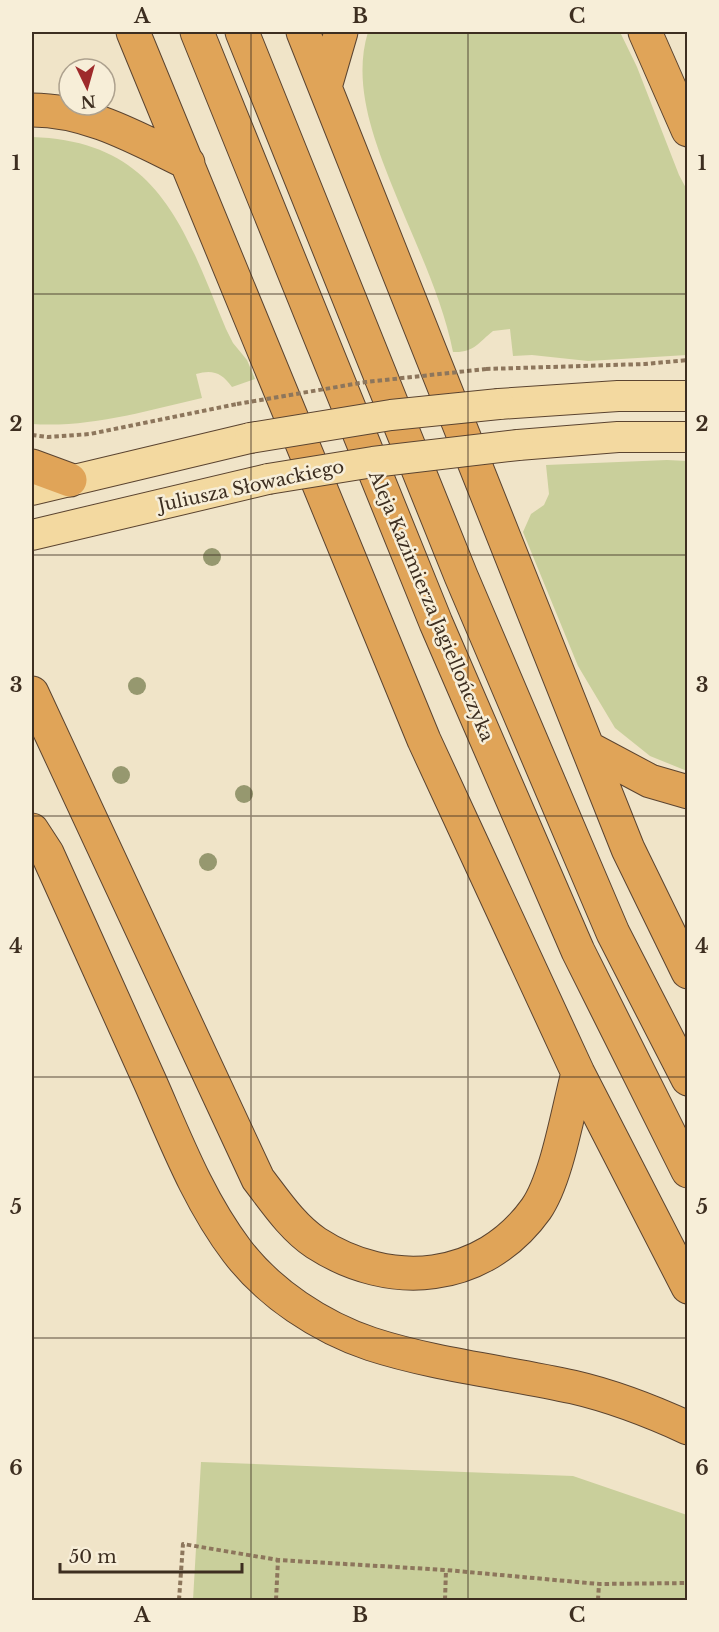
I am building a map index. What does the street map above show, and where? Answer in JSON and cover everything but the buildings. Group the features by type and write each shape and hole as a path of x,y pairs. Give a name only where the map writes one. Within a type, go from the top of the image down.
{"highway":[{"path":"133,32 424,740 578,1073 687,1287"},
{"name":"Aleja Kazimierza Jagiellończyka","path":"197,32 436,623 578,951 687,1171"},
{"path":"242,32 465,587 613,933 687,1078"},
{"path":"303,32 628,849 687,972"},
{"path":"325,87 341,32"},
{"path":"645,32 687,130"},
{"path":"32,110 47,110 90,118 188,163"},
{"path":"32,466 70,480"},
{"path":"32,693 258,1179 284,1213 314,1242 342,1258 375,1270 405,1274 447,1270 476,1260 502,1244 537,1207 551,1178 578,1073"},
{"path":"590,749 650,781 687,792"},
{"path":"32,830 47,853 186,1163 212,1214 238,1252 266,1282 296,1306 326,1324 368,1343 415,1357 575,1388 648,1410 687,1428"}],"main road":[{"path":"32,490 250,438 391,415 499,404 618,396 687,396"},
{"name":"Juliusza Słowackiego","path":"32,535 268,479 373,462 518,445 618,437 687,437"}],"path":[{"path":"32,435 48,437 90,434 237,404 366,382 486,369 645,364 687,360"},
{"path":"179,1600 183,1544 278,1560 446,1570 599,1584 687,1583"},
{"path":"276,1600 278,1560"},
{"path":"445,1600 446,1570"},
{"path":"598,1600 599,1584"}],"green space":[{"path":"368,32 620,32 637,67 687,190 687,355 588,361 532,355 513,356 510,329 493,331 471,349 453,352 435,289 393,188 367,112 362,72"},
{"path":"32,137 75,142 110,154 138,173 161,197 180,225 226,329 233,343 247,360 255,379 232,387 225,378 217,373 196,374 202,398 96,421 53,425 32,424"},
{"path":"687,461 687,771 650,756 615,728 578,666 523,532 531,514 544,505 549,494 546,465"},
{"path":"201,1462 573,1476 687,1515 687,1600 193,1600"}]}
